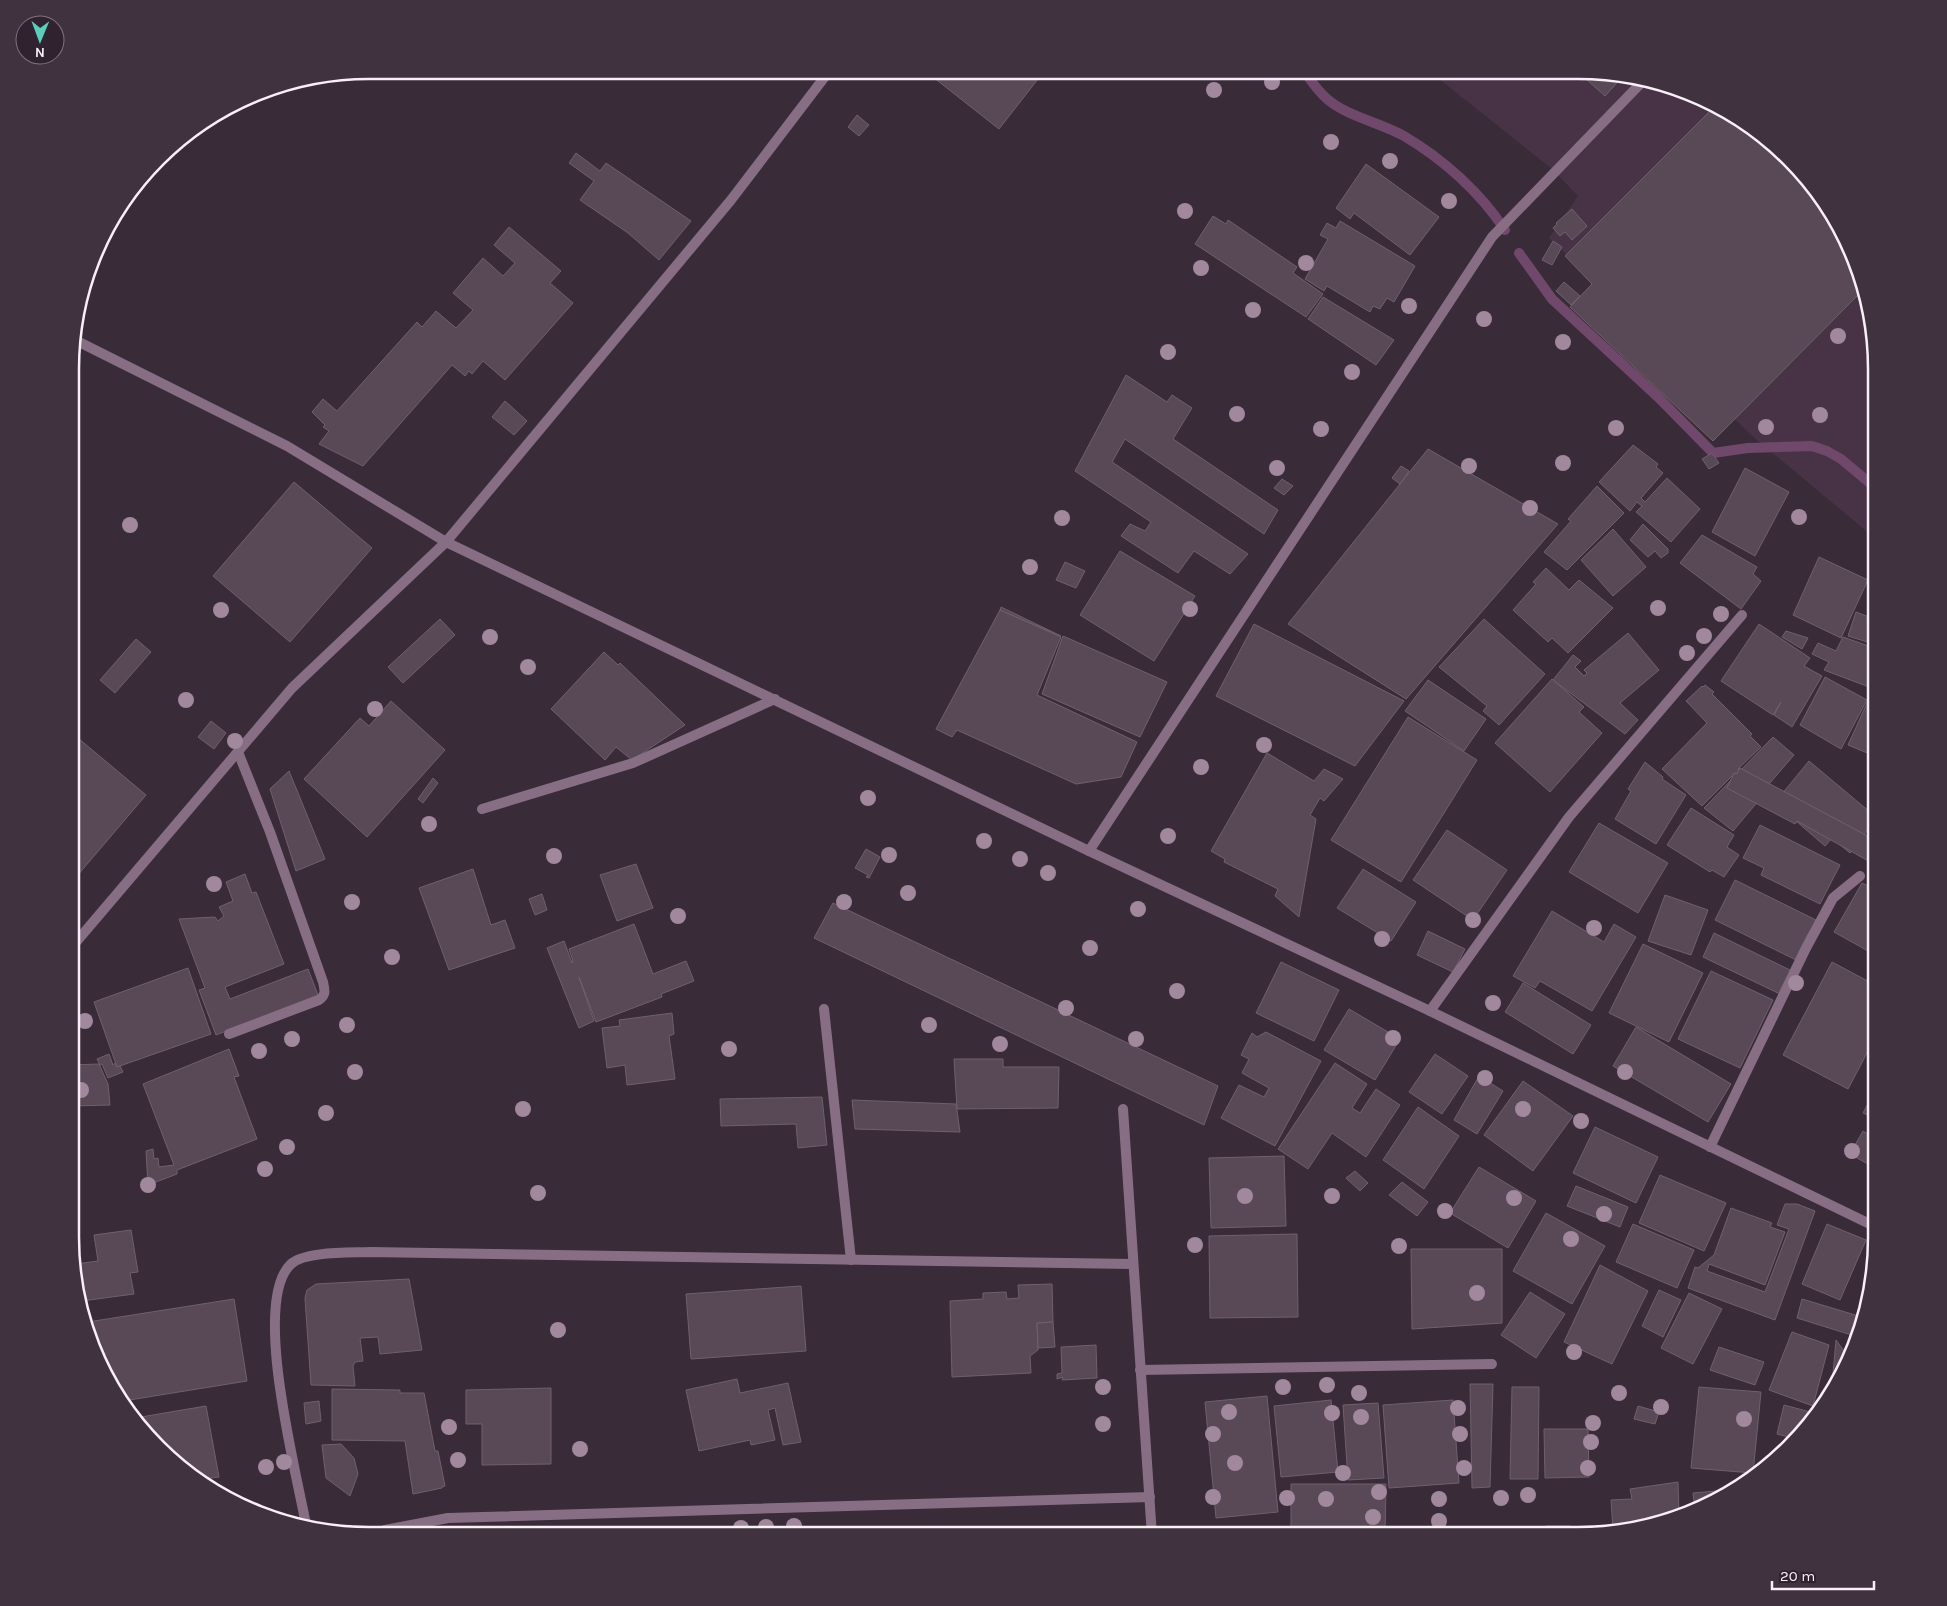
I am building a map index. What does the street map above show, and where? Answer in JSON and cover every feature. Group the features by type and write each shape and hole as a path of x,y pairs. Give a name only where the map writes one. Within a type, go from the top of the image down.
{"street":[{"path":"79,939 292,688 446,542 731,200 823,79"},
{"path":"1089,851 1492,237 1639,85"},
{"path":"80,341 287,446 446,542 1089,851 1430,1011 1868,1223"},
{"path":"1430,1011 1569,817 1742,615"},
{"path":"482,809 633,763 775,699"},
{"path":"229,1034 318,1000 324,996 325,991 270,832 238,752"},
{"path":"1710,1146 1806,948 1833,898 1860,876"},
{"path":"824,1009 851,1260"},
{"path":"1123,1109 1152,1527"},
{"path":"305,1520 277,1373 274,1312 280,1283 292,1264 318,1254 370,1252 1133,1264"},
{"path":"1140,1370 1492,1364"},
{"path":"401,1527 448,1518 1150,1497"}],"shaded area":[{"path":"1439,79 1597,79 1635,84 1654,89 1689,101 1723,118 1770,151 1796,177 1819,208 1838,240 1853,275 1863,312 1868,350 1868,532 1751,435 1549,238 1578,196 1552,169"}],"building":[{"path":"935,79 1038,79 999,129"},
{"path":"1586,79 1618,81 1605,96"},
{"path":"1710,111 1755,139 1796,177 1819,208 1838,240 1853,275 1858,295 1713,441 1570,307 1592,284 1565,256"},
{"path":"857,115 869,125 859,136 848,127"},
{"path":"576,153 600,171 606,163 691,221 659,260 628,233 580,200 594,181 569,163"},
{"path":"1366,164 1439,217 1410,255 1354,213 1350,219 1336,208"},
{"path":"1572,209 1587,226 1572,240 1565,232 1560,236 1553,228"},
{"path":"1213,216 1226,224 1228,220 1297,267 1293,273 1323,294 1306,317 1195,244"},
{"path":"1340,221 1415,266 1394,302 1387,298 1380,309 1373,306 1370,312 1327,286 1324,291 1305,279 1328,239 1320,235 1327,223 1336,228"},
{"path":"509,227 561,271 550,283 573,303 505,380 483,361 472,374 469,371 465,376 452,365 363,466 319,444 329,431 323,427 325,425 312,412 323,399 337,411 417,322 422,327 436,311 456,328 473,310 453,293 483,258 503,276 515,263 494,245"},
{"path":"1553,241 1562,247 1552,265 1542,260"},
{"path":"1564,282 1580,296 1571,305 1556,291"},
{"path":"1323,297 1394,340 1376,365 1308,319"},
{"path":"1126,375 1167,402 1172,395 1192,408 1173,439 1278,510 1264,534 1125,439 1112,462 1248,554 1230,574 1194,551 1178,573 1121,536 1130,524 1145,531 1151,522 1075,471"},
{"path":"505,401 527,421 514,435 492,417"},
{"path":"1633,445 1658,464 1656,467 1663,473 1641,498 1645,502 1667,478 1700,509 1671,542 1636,512 1642,506 1637,502 1630,511 1599,482"},
{"path":"1428,449 1558,524 1406,699 1288,624"},
{"path":"1712,453 1719,463 1709,469 1702,459"},
{"path":"1401,466 1409,471 1400,484 1392,478"},
{"path":"1745,468 1789,492 1755,556 1712,532"},
{"path":"1282,479 1293,486 1284,495 1274,488"},
{"path":"294,482 372,548 290,642 213,576"},
{"path":"1597,486 1624,513 1567,570 1544,552 1571,521 1568,519"},
{"path":"1643,524 1668,549 1668,553 1661,558 1655,551 1648,557 1630,540"},
{"path":"1613,529 1646,567 1613,596 1581,560"},
{"path":"1702,535 1757,567 1753,574 1761,581 1741,609 1680,563"},
{"path":"1120,551 1195,596 1154,661 1080,615"},
{"path":"1819,557 1868,580 1841,638 1793,615"},
{"path":"1065,562 1085,571 1076,588 1056,580"},
{"path":"1546,568 1569,590 1579,580 1613,608 1568,653 1552,638 1548,642 1513,610 1536,584 1533,582"},
{"path":"1001,607 1061,636 1000,610"},
{"path":"1000,610 1061,637 1037,695 1137,742 1121,777 1076,784 957,730 952,737 936,729"},
{"path":"1856,612 1868,617 1868,642 1848,636"},
{"path":"440,619 455,635 403,683 388,667"},
{"path":"1484,619 1545,674 1499,725 1483,711 1487,706 1439,667"},
{"path":"1254,624 1404,701 1355,766 1216,696"},
{"path":"1759,624 1810,658 1804,666 1822,676 1792,727 1774,715 1781,702 1773,715 1721,681"},
{"path":"1786,631 1808,638 1802,649 1782,637"},
{"path":"1628,633 1659,670 1620,703 1638,720 1625,734 1553,680 1573,655 1581,661 1575,667 1584,676 1587,673 1584,670"},
{"path":"1063,636 1167,682 1140,737 1042,694"},
{"path":"1843,637 1868,646 1868,687 1824,670 1829,662 1812,654 1818,643 1836,651"},
{"path":"136,639 151,652 115,693 100,680"},
{"path":"604,652 618,665 620,663 685,725 632,760 616,747 605,760 551,709"},
{"path":"1825,677 1867,700 1841,749 1800,725"},
{"path":"1552,679 1584,707 1579,712 1602,733 1550,792 1495,743"},
{"path":"1428,680 1486,719 1464,751 1405,711"},
{"path":"1705,685 1714,692 1712,694 1752,734 1750,736 1761,747 1738,769 1740,771 1732,776 1702,806 1662,769 1707,723 1686,701"},
{"path":"391,701 445,750 367,837 304,779 360,718 369,726"},
{"path":"1868,701 1868,753 1848,745"},
{"path":"1408,717 1477,760 1401,882 1331,840"},
{"path":"211,721 226,733 214,749 198,737"},
{"path":"1773,737 1794,755 1763,791 1765,793 1733,831 1704,808"},
{"path":"79,739 146,795 79,874"},
{"path":"1267,753 1314,781 1324,769 1343,779 1324,801 1320,798 1310,815 1316,819 1299,917 1275,896 1278,889 1224,862 1225,859 1211,851"},
{"path":"1809,761 1868,810 1868,830 1850,853 1832,838 1825,846 1796,821 1799,817 1777,800"},
{"path":"1645,762 1663,777 1662,779 1686,795 1656,844 1615,819 1631,791 1628,789"},
{"path":"1740,768 1868,836 1868,861 1797,821 1795,824 1727,788 1734,773 1737,774"},
{"path":"289,771 325,859 296,871 270,789"},
{"path":"433,778 438,783 423,803 418,799"},
{"path":"1691,808 1734,835 1727,847 1739,855 1724,877 1712,870 1710,872 1667,845"},
{"path":"1599,823 1668,863 1638,913 1569,872"},
{"path":"1760,825 1840,865 1820,904 1761,875 1764,868 1743,858"},
{"path":"1447,830 1507,870 1473,920 1413,880"},
{"path":"866,849 880,857 869,878 866,877 868,875 855,868"},
{"path":"636,864 653,908 617,921 600,875"},
{"path":"473,869 491,925 505,920 515,948 449,970 419,888"},
{"path":"1363,869 1416,902 1391,941 1337,908"},
{"path":"245,874 252,893 256,892 284,964 225,987 230,999 308,969 318,995 216,1035 199,990 205,988 179,919 215,917 218,921 224,916 219,907 233,901 226,882"},
{"path":"1735,880 1818,921 1798,961 1715,920"},
{"path":"1862,883 1868,886 1868,951 1834,932"},
{"path":"542,894 547,910 535,915 529,899"},
{"path":"1665,895 1708,910 1691,955 1648,941"},
{"path":"833,903 1218,1086 1204,1125 814,938"},
{"path":"1552,911 1604,942 1614,924 1636,937 1592,1011 1540,981 1535,988 1513,976"},
{"path":"634,924 653,974 686,961 694,981 661,994 662,997 596,1022 579,977 594,1021 579,1028 547,948 564,941 572,963 569,949"},
{"path":"1428,931 1465,949 1453,972 1417,955"},
{"path":"1714,933 1794,972 1782,995 1703,957"},
{"path":"1643,944 1703,973 1669,1042 1609,1013"},
{"path":"1281,962 1339,990 1314,1041 1256,1013"},
{"path":"1832,962 1868,981 1868,1051 1848,1089 1783,1055"},
{"path":"188,968 211,1034 117,1067 94,1002"},
{"path":"1711,971 1773,1000 1740,1068 1678,1039"},
{"path":"1523,983 1591,1025 1573,1054 1505,1012"},
{"path":"1349,1009 1400,1039 1375,1080 1324,1050"},
{"path":"672,1013 674,1034 669,1036 675,1079 627,1085 625,1065 607,1068 602,1028 620,1026 619,1020"},
{"path":"1636,1027 1731,1084 1708,1122 1613,1066"},
{"path":"1266,1032 1321,1061 1275,1146 1221,1118 1239,1085 1264,1097 1269,1088 1242,1073 1249,1059 1241,1055 1252,1033 1257,1037"},
{"path":"229,1049 239,1076 234,1077 257,1139 177,1170 177,1174 148,1185 146,1151 153,1149 154,1159 158,1158 159,1167 174,1165 143,1084"},
{"path":"109,1054 113,1065 115,1063 117,1067 120,1066 123,1072 108,1078 102,1064 100,1065 97,1059"},
{"path":"1435,1054 1468,1076 1442,1114 1409,1092"},
{"path":"954,1059 1003,1059 1003,1067 1059,1067 1058,1108 957,1109"},
{"path":"1335,1063 1367,1084 1352,1108 1360,1113 1376,1089 1400,1105 1366,1157 1332,1133 1308,1169 1278,1149"},
{"path":"99,1064 108,1084 110,1105 79,1106 79,1065"},
{"path":"1479,1076 1503,1091 1477,1134 1454,1120"},
{"path":"1523,1081 1573,1116 1533,1171 1484,1135"},
{"path":"822,1097 827,1145 798,1148 796,1124 721,1126 720,1099"},
{"path":"852,1100 956,1104 960,1132 855,1129"},
{"path":"1868,1103 1868,1115 1863,1113"},
{"path":"1418,1107 1459,1136 1424,1189 1383,1160"},
{"path":"1595,1127 1658,1157 1636,1203 1573,1173"},
{"path":"1863,1131 1868,1134 1868,1164 1850,1154"},
{"path":"1284,1156 1286,1226 1211,1228 1209,1158"},
{"path":"1479,1167 1536,1201 1508,1248 1450,1213"},
{"path":"1355,1171 1368,1183 1360,1191 1346,1178"},
{"path":"1660,1175 1726,1203 1704,1251 1639,1223"},
{"path":"1402,1182 1428,1202 1417,1216 1389,1195"},
{"path":"1576,1186 1628,1207 1620,1227 1567,1206"},
{"path":"1785,1204 1797,1204 1815,1211 1775,1320 1688,1288 1695,1267 1698,1268 1714,1255 1731,1208 1772,1223 1770,1227 1785,1232 1765,1285 1709,1264 1707,1271 1765,1292 1789,1229 1777,1225"},
{"path":"1546,1213 1605,1246 1572,1304 1513,1271"},
{"path":"1633,1224 1694,1250 1677,1288 1616,1262"},
{"path":"1827,1224 1866,1240 1840,1300 1802,1284"},
{"path":"131,1230 138,1272 130,1273 134,1294 86,1301 80,1263 98,1261 94,1235"},
{"path":"1297,1234 1298,1317 1210,1318 1209,1236"},
{"path":"1411,1249 1502,1249 1502,1323 1412,1329"},
{"path":"1600,1265 1648,1291 1612,1364 1564,1342"},
{"path":"409,1279 422,1350 380,1354 378,1337 360,1338 363,1361 355,1362 353,1366 355,1386 311,1385 305,1298 307,1290 316,1284"},
{"path":"1052,1284 1053,1322 1037,1323 1038,1350 1030,1356 1031,1373 952,1377 950,1301 983,1299 983,1293 1006,1292 1007,1299 1019,1298 1018,1285"},
{"path":"801,1286 806,1351 691,1359 686,1294"},
{"path":"1659,1290 1681,1300 1663,1337 1642,1326"},
{"path":"1530,1292 1565,1314 1536,1358 1501,1335"},
{"path":"1689,1293 1722,1309 1693,1364 1661,1348"},
{"path":"234,1299 247,1381 129,1400 109,1366 91,1321"},
{"path":"1802,1299 1857,1316 1851,1335 1797,1318"},
{"path":"1053,1322 1055,1347 1038,1348 1037,1323"},
{"path":"1792,1332 1829,1345 1813,1406 1769,1390"},
{"path":"1836,1340 1844,1351 1833,1375"},
{"path":"1096,1345 1097,1378 1062,1380 1063,1377 1057,1379 1057,1374 1062,1373 1061,1347"},
{"path":"1719,1347 1764,1362 1755,1385 1710,1370"},
{"path":"737,1379 740,1393 788,1383 801,1442 783,1445 775,1408 768,1410 775,1440 751,1445 750,1440 699,1451 686,1390"},
{"path":"1470,1384 1493,1384 1490,1487 1472,1488"},
{"path":"1512,1387 1539,1387 1538,1479 1510,1479"},
{"path":"1699,1387 1761,1392 1753,1468 1747,1473 1691,1468"},
{"path":"551,1388 551,1464 482,1465 482,1424 466,1424 466,1390"},
{"path":"332,1389 400,1390 400,1393 424,1393 435,1451 438,1451 445,1486 413,1494 405,1441 332,1440"},
{"path":"1267,1396 1278,1512 1216,1518 1205,1402"},
{"path":"1331,1400 1338,1472 1281,1477 1274,1406"},
{"path":"1453,1400 1459,1483 1389,1488 1383,1405"},
{"path":"319,1401 321,1421 306,1424 304,1403"},
{"path":"1378,1403 1384,1478 1348,1480 1343,1405"},
{"path":"1784,1405 1810,1412 1788,1437 1777,1434"},
{"path":"206,1406 219,1477 208,1478 192,1467 177,1455 141,1417"},
{"path":"1638,1406 1659,1412 1655,1424 1634,1419"},
{"path":"1544,1429 1588,1429 1589,1477 1545,1478"},
{"path":"341,1444 354,1458 358,1474 350,1496 326,1478 322,1445"},
{"path":"1678,1482 1679,1509 1635,1522 1613,1525 1611,1500 1632,1499 1630,1489"},
{"path":"1291,1484 1386,1484 1385,1527 1291,1527"},
{"path":"1718,1491 1694,1503 1693,1493"},
{"path":"1571,1526 1571,1527 1546,1527"}],"waterway":[{"path":"1310,79 1333,104 1404,136 1433,155 1460,177 1505,230"},
{"path":"1519,253 1552,299 1659,398 1713,453 1748,448 1812,446 1827,451 1841,459 1868,482"}]}
